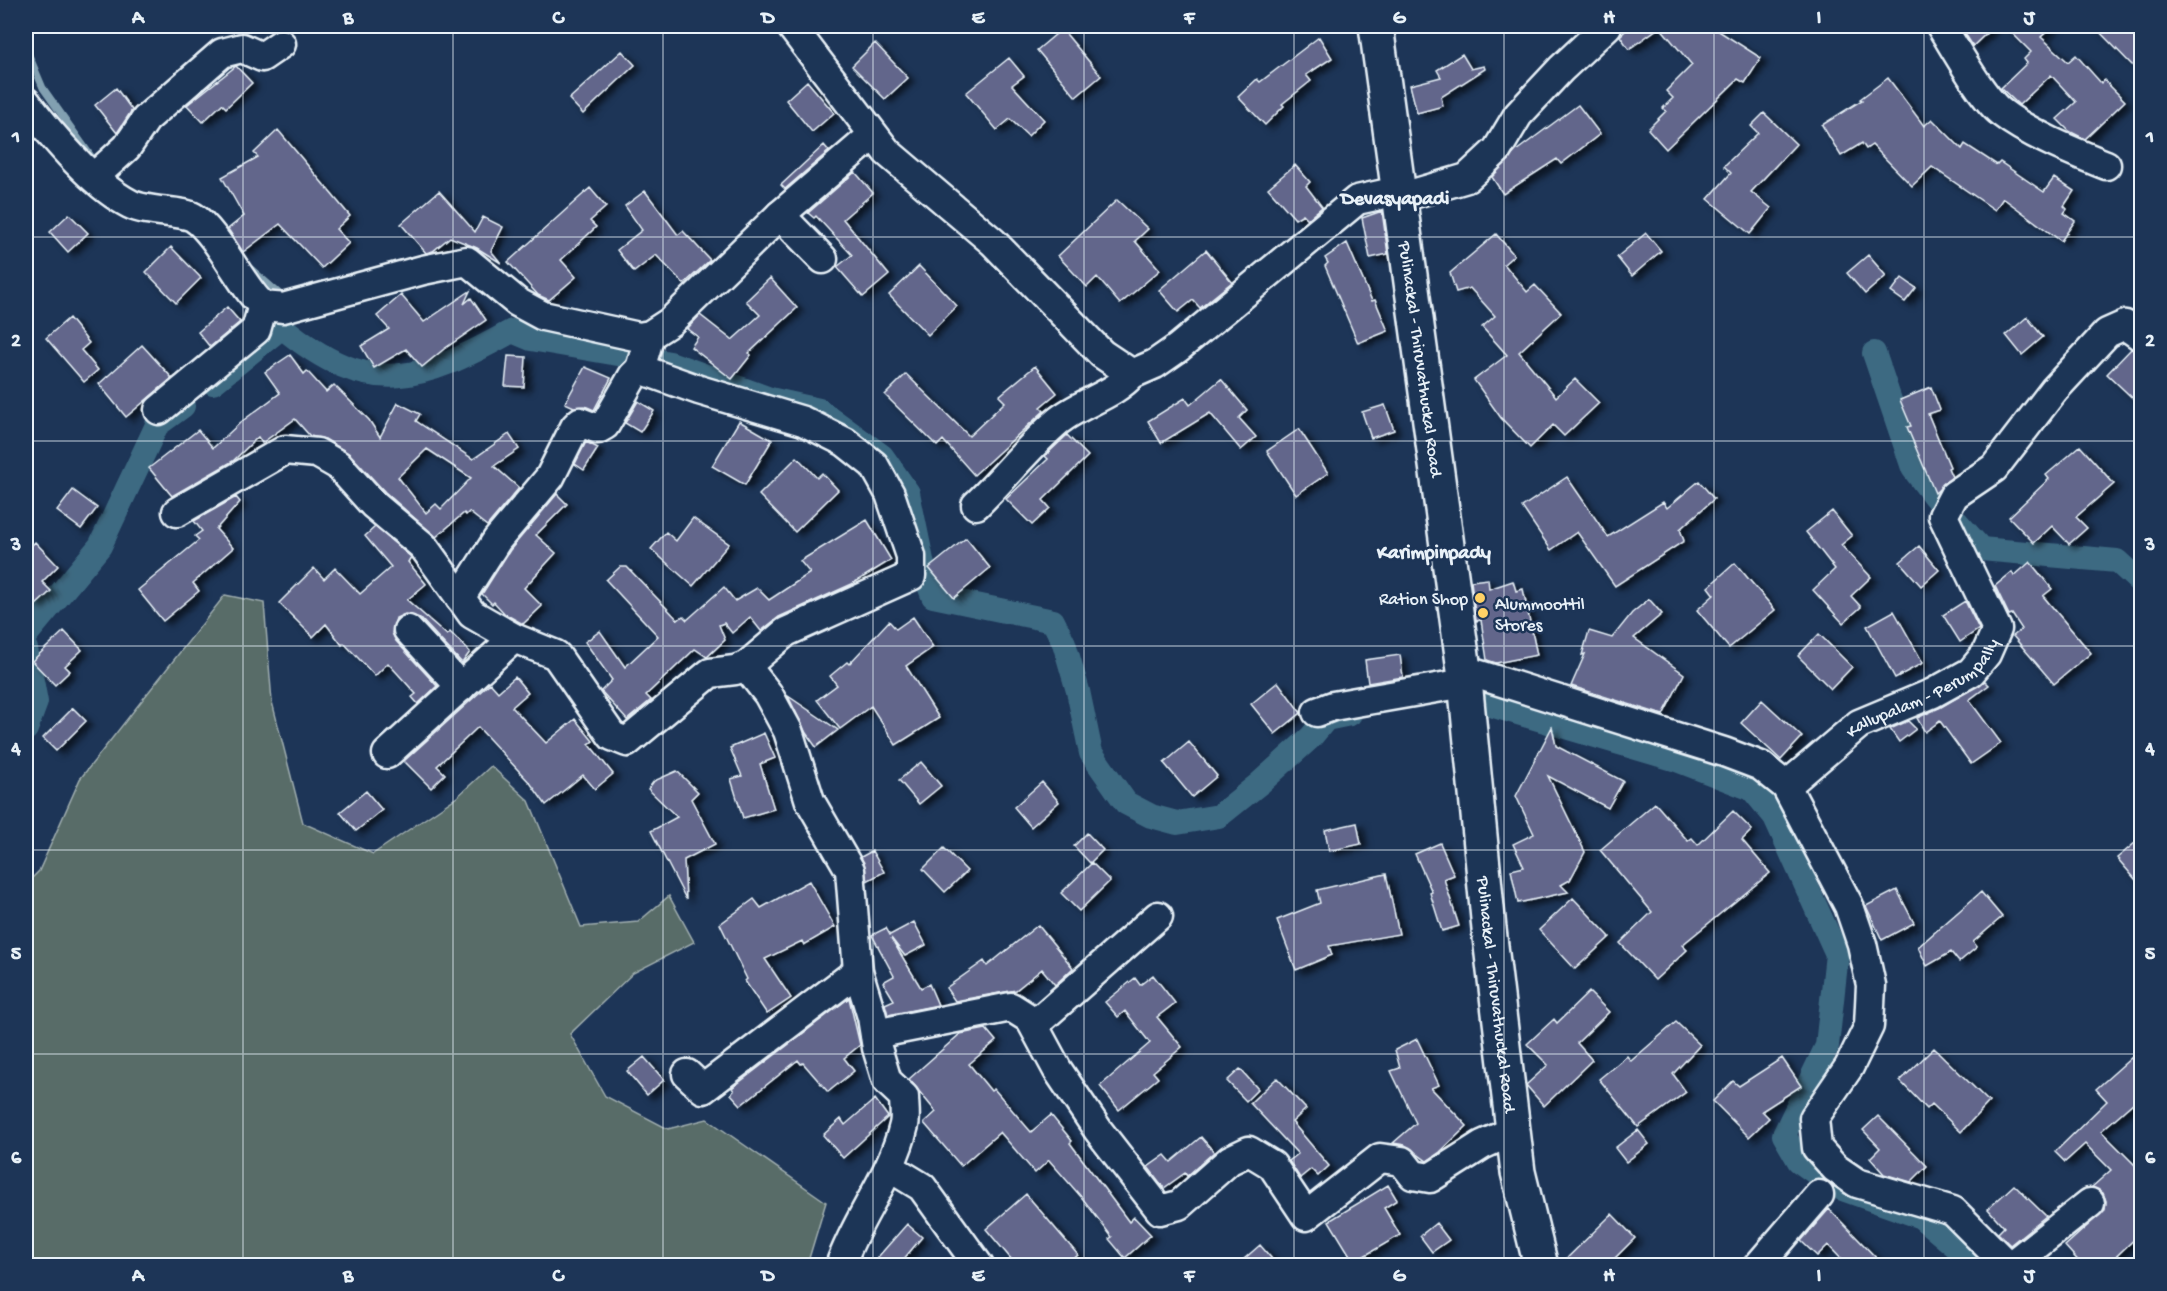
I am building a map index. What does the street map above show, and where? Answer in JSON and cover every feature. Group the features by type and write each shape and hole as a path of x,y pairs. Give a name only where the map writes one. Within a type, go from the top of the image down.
{"main road":[{"name":"Pulinackal - Thiruvathuckal Road","path":"1376,26 1466,692 1518,1172 1541,1266"}],"street":[{"path":"791,26 887,152 993,242 1102,354 1132,374"},
{"path":"976,505 1058,421 1090,399 1125,382 1132,374 1155,364 1178,348 1357,200 1398,194 1467,178 1497,150 1518,115 1561,69 1607,26"},
{"path":"1941,26 1968,70 2001,112 2069,150 2106,165"},
{"path":"94,177 127,147 146,119 222,53 242,48 262,57 281,44"},
{"path":"26,102 56,141 94,177 129,203 146,210 192,217 227,254 251,293 273,307 312,301 423,270 467,261 518,302 543,315 639,338 650,336 670,322 780,214 873,135"},
{"path":"780,214 823,259"},
{"path":"159,410 256,330 273,307"},
{"name":"Kallupalam - Perumpally","path":"1786,786 1859,724 1933,693 1971,672 1986,654 1997,629 1943,516 1954,495 1994,468 2054,390 2107,333 2125,325 2142,337"},
{"path":"460,598 497,540 550,477 575,427 580,422 598,429 605,425 641,366 650,336"},
{"path":"177,512 285,450 317,453 338,465 373,504 423,546 472,614 514,638 556,655 612,736 627,742 710,673 735,670 746,666 786,632 911,576 911,556 890,494 874,465 835,437 803,421 699,390 641,366"},
{"path":"408,630 461,687"},
{"path":"387,754 514,638"},
{"path":"746,666 768,694 788,731 810,801 850,870 858,971 887,1081 904,1097 905,1123 889,1167 848,1244 840,1266"},
{"path":"1317,712 1333,706 1466,692 1724,752 1761,766 1786,786 1849,906 1862,944 1871,985 1869,1026 1849,1067 1814,1118 1817,1148 1834,1168 1857,1183 1953,1211 2009,1266 2090,1203"},
{"path":"1034,1025 1158,916"},
{"path":"687,1074 703,1089 858,971"},
{"path":"875,1034 1011,1007 1034,1025 1058,1069 1098,1130 1160,1210 1179,1205 1230,1160 1249,1151 1272,1165 1306,1216 1380,1158 1402,1161 1413,1175 1430,1178 1482,1145 1513,1131"},
{"path":"889,1167 922,1187 979,1266"},
{"path":"1758,1266 1819,1195"}],"green space":[{"path":"225,595 264,603 272,702 303,823 373,854 457,797 491,766 529,801 581,927 638,922 669,896 694,942 633,973 570,1034 605,1096 668,1129 707,1119 826,1202 807,1265 26,1265 26,884 39,871 80,779"}],"building":[{"path":"1630,26 1711,26 1761,58 1745,83 1738,79 1666,149 1648,129 1666,111 1663,108 1673,98 1666,91 1692,65 1660,27 1629,49 1620,36"},
{"path":"1960,26 1994,26 1973,46"},
{"path":"2005,26 2053,26 2041,37 2068,62 2076,55 2101,83 2104,80 2125,101 2085,139 2069,131 2057,119 2076,102 2051,75 2019,105 2001,88 2027,63 2024,59 2031,52"},
{"path":"2094,26 2135,26 2142,32 2142,57 2133,66"},
{"path":"1062,29 1101,76 1076,97 1037,50"},
{"path":"1319,37 1332,58 1306,75 1311,81 1282,104 1284,106 1265,125 1238,97 1257,79 1260,82"},
{"path":"875,43 908,78 885,99 852,66"},
{"path":"622,51 635,65 583,114 569,99"},
{"path":"1462,54 1471,69 1484,66 1485,69 1441,97 1443,106 1417,113 1410,85 1441,77 1437,70"},
{"path":"1009,58 1024,76 1012,85 1044,120 1028,136 1010,119 997,130 966,93"},
{"path":"236,66 252,83 226,108 222,104 203,122 187,105"},
{"path":"1888,78 1924,126 1932,119 1962,149 1965,144 1997,165 2000,162 2044,192 2054,178 2074,191 2064,206 2067,209 2064,213 2075,221 2061,241 2003,198 1995,210 1932,167 1912,186 1872,145 1866,149 1862,143 1841,156 1822,125 1862,100 1860,99"},
{"path":"807,81 834,113 812,132 786,100"},
{"path":"116,88 132,110 117,133 95,105"},
{"path":"1578,105 1600,134 1561,164 1557,159 1503,194 1492,177 1516,151"},
{"path":"1764,113 1796,144 1751,192 1771,208 1750,234 1708,199 1731,173 1724,166 1758,133 1751,126"},
{"path":"278,130 350,216 336,229 349,243 322,268 280,224 243,252 228,229 244,216 222,177 258,157 254,153"},
{"path":"824,145 829,151 785,189 781,185"},
{"path":"1295,165 1310,182 1306,186 1322,207 1308,219 1303,214 1295,219 1268,188"},
{"path":"855,172 873,193 843,219 889,275 863,297 837,267 852,255 816,216 814,218 808,213"},
{"path":"590,188 606,207 590,221 596,227 561,260 576,277 549,300 538,295 508,262"},
{"path":"439,191 475,232 483,217 503,227 491,251 501,263 477,248 450,237 433,251 426,253 401,224"},
{"path":"645,191 678,235 683,231 710,260 684,284 656,255 634,272 617,250 642,230 625,206"},
{"path":"1117,200 1148,229 1135,241 1160,270 1120,304 1097,277 1087,287 1058,256"},
{"path":"1382,211 1388,254 1370,258 1362,218"},
{"path":"69,214 88,233 68,252 50,232"},
{"path":"1646,233 1661,251 1632,276 1617,257"},
{"path":"1496,234 1514,255 1504,264 1527,292 1535,285 1561,313 1519,352 1556,397 1575,379 1599,403 1564,436 1553,425 1530,448 1501,418 1474,380 1507,355 1482,327 1495,316 1470,288 1456,292 1450,273"},
{"path":"1347,243 1372,301 1375,300 1388,331 1358,343 1325,266 1328,263 1325,258"},
{"path":"171,247 201,278 176,303 146,272"},
{"path":"1206,250 1232,282 1200,308 1193,300 1178,312 1159,290"},
{"path":"1868,255 1886,276 1865,294 1847,273"},
{"path":"919,266 957,306 928,335 889,295"},
{"path":"770,278 797,308 749,353 751,355 732,379 691,347 698,337 687,329 700,315 732,340 760,315 746,301"},
{"path":"1902,278 1916,288 1905,302 1891,292"},
{"path":"470,291 464,304 471,298 486,320 422,367 406,349 374,368 361,346 389,329 377,316 401,295 424,322"},
{"path":"227,307 240,322 210,347 198,332"},
{"path":"2027,317 2043,337 2022,355 2006,335"},
{"path":"69,318 89,343 81,350 98,370 84,382 46,338"},
{"path":"142,345 172,378 126,417 99,384"},
{"path":"2131,349 2142,353 2142,407 2107,374"},
{"path":"290,355 304,374 307,371 326,392 334,385 369,420 380,437 398,403 420,414 416,421 473,459 509,434 519,449 494,466 519,488 487,526 469,512 466,515 464,513 436,537 385,492 350,454 325,439 310,436 295,419 262,443 258,437 233,461 172,496 149,468 198,430 213,448 241,422 280,393 265,372","holes":["427,449 471,478 441,509 436,504 426,513 398,477"]},
{"path":"508,356 526,357 524,387 505,386"},
{"path":"1035,366 1057,393 1040,407 1044,411 974,475 943,440 937,446 885,395 906,374 969,436 1005,402 999,396"},
{"path":"585,367 611,378 594,410 565,403"},
{"path":"1221,379 1247,410 1239,418 1256,437 1241,450 1210,413 1161,443 1148,421 1185,398 1190,405"},
{"path":"1931,387 1940,410 1928,414 1952,477 1935,493 1907,427 1911,426 1900,400"},
{"path":"638,401 654,411 640,432 625,423"},
{"path":"1385,405 1394,430 1371,438 1362,412"},
{"path":"739,421 772,440 745,485 712,466"},
{"path":"1299,429 1328,473 1296,495 1267,451"},
{"path":"1067,435 1088,456 1043,500 1050,508 1032,525 1006,499 1048,459 1045,456"},
{"path":"586,442 598,448 584,470 575,464"},
{"path":"2080,446 2114,484 2076,517 2087,528 2069,544 2052,526 2034,543 2009,517 2049,479 2046,475"},
{"path":"797,457 817,478 822,473 838,490 795,532 759,495"},
{"path":"1567,477 1608,537 1663,502 1667,508 1699,481 1714,499 1680,529 1684,541 1615,586 1577,532 1551,550 1522,507"},
{"path":"73,490 97,508 81,529 57,511"},
{"path":"557,494 567,504 536,535 556,553 524,588 542,606 523,624 505,614 494,602 492,604 482,594 510,550"},
{"path":"236,497 240,502 216,529 233,548 193,583 199,591 163,621 138,590 199,540 195,536 202,531 194,521"},
{"path":"1832,511 1852,536 1841,545 1871,577 1851,596 1861,607 1843,623 1813,590 1835,569 1806,532"},
{"path":"693,518 729,544 693,586 651,549 666,532 676,541"},
{"path":"867,520 891,560 852,584 779,617 761,631 750,617 732,633 724,623 719,625 725,640 707,657 695,649 646,695 651,700 627,720 601,691 612,680 585,642 600,631 625,667 658,636 606,580 620,567 627,567 678,620 683,616 687,620 724,587 735,601 757,588 769,600 810,573 800,561"},
{"path":"375,527 411,557 408,562 426,584 407,600 447,635 450,632 470,652 462,663 420,618 405,614 396,618 392,633 396,641 437,686 418,704 412,697 416,694 388,663 375,676 344,643 342,645 326,624 313,637 279,603 314,568 324,579 335,568 360,594 391,567 365,536"},
{"path":"966,538 990,568 954,598 929,568"},
{"path":"35,542 58,566 42,582 51,591 36,605 28,595 26,597 26,551"},
{"path":"1919,546 1939,570 1921,586 1900,562"},
{"path":"2030,562 2052,589 2043,596 2091,653 2054,684 2013,636 2022,629 2012,614 2009,615 1995,586 2012,572 2014,576"},
{"path":"1735,563 1775,610 1729,648 1697,610 1714,595 1708,587"},
{"path":"1488,579 1489,589 1513,581 1516,591 1523,589 1537,655 1496,663 1487,660 1481,620 1476,621 1471,581"},
{"path":"1649,599 1662,614 1634,638 1684,674 1663,715 1571,686 1585,654 1582,655 1589,631 1612,638 1632,613"},
{"path":"1965,601 1979,629 1960,642 1943,615"},
{"path":"1894,611 1923,663 1895,678 1867,626"},
{"path":"913,617 933,647 906,666 939,718 896,745 871,706 840,729 817,700 837,685 830,676 847,662 849,664 889,621 896,629"},
{"path":"64,631 82,650 65,666 70,671 55,685 32,661"},
{"path":"1819,634 1852,667 1831,689 1798,656"},
{"path":"1400,655 1403,677 1368,683 1365,660"},
{"path":"515,677 528,693 512,707 546,743 575,719 593,741 589,744 613,774 595,789 583,775 546,805 531,784 478,727 437,766 445,774 431,788 404,761 490,683 498,692"},
{"path":"1985,681 1989,685 1969,700 2001,743 1971,764 1940,721 1925,732 1917,718 1941,707"},
{"path":"1278,682 1301,713 1275,734 1251,704"},
{"path":"788,696 838,730 816,747 806,733"},
{"path":"1762,700 1802,737 1781,760 1741,723"},
{"path":"73,708 86,721 56,751 43,738"},
{"path":"1908,721 1916,729 1899,742 1890,729"},
{"path":"1552,727 1556,746 1623,781 1608,808 1548,776 1585,852 1570,880 1561,885 1568,892 1518,903 1511,870 1524,867 1513,844 1534,834 1516,796"},
{"path":"764,733 775,758 760,764 774,809 743,818 731,779 742,776 730,748"},
{"path":"1189,742 1217,776 1192,797 1164,763"},
{"path":"921,762 941,786 919,804 899,780"},
{"path":"677,771 698,792 691,799 715,844 684,860 686,899 651,831 677,817 648,789 654,781"},
{"path":"1042,782 1059,802 1031,827 1014,807"},
{"path":"366,791 382,810 356,831 340,812"},
{"path":"1655,803 1688,841 1692,838 1698,845 1733,811 1752,830 1742,840 1770,873 1682,945 1687,950 1655,980 1620,943 1652,912 1600,850"},
{"path":"1357,823 1361,844 1329,851 1325,830"},
{"path":"1087,833 1103,850 1090,863 1074,846"},
{"path":"2142,837 2142,887 2117,858"},
{"path":"1440,843 1454,875 1444,879 1459,926 1442,931 1430,893 1432,892 1415,854"},
{"path":"944,848 967,871 945,892 923,869"},
{"path":"872,851 884,872 867,881 861,857"},
{"path":"1092,863 1110,881 1079,911 1061,893"},
{"path":"1386,874 1399,934 1329,946 1332,955 1296,970 1277,920 1320,903 1317,890"},
{"path":"809,881 835,927 804,945 802,941 765,959 791,998 767,1014 745,981 747,979 720,924 754,899 761,908"},
{"path":"1897,890 1914,923 1882,940 1866,906"},
{"path":"1981,892 2002,917 1973,942 1977,947 1959,962 1951,952 1927,966 1918,947"},
{"path":"1573,898 1610,937 1575,969 1539,930"},
{"path":"914,922 926,945 905,956 891,938 921,988 929,984 938,1005 888,1015 885,1004 894,1000 883,982 894,976 872,935 886,928 890,935"},
{"path":"1038,925 1073,968 1055,985 1042,969 1016,990 955,1001 946,988 984,961 987,966"},
{"path":"1153,975 1175,1003 1157,1017 1182,1047 1153,1072 1158,1078 1119,1110 1100,1086 1150,1043 1125,1011 1118,1017 1105,1002 1135,978 1140,985"},
{"path":"1589,992 1609,1012 1577,1043 1592,1060 1544,1106 1526,1085 1548,1065 1527,1044 1554,1019 1557,1023"},
{"path":"849,998 860,1045 844,1058 854,1071 828,1092 798,1060 741,1105 731,1094 734,1091 732,1088"},
{"path":"1676,1022 1700,1045 1673,1074 1686,1092 1638,1127 1599,1079 1627,1056 1631,1061"},
{"path":"986,1029 996,1041 969,1064 991,1091 994,1089 1031,1132 1051,1115 1129,1222 1134,1217 1151,1235 1125,1258 1109,1239 1112,1237 1083,1199 1049,1160 1035,1173 1000,1132 961,1166 924,1123 936,1112 909,1079 960,1034"},
{"path":"1417,1039 1439,1085 1431,1088 1467,1126 1427,1161 1405,1145 1393,1143 1416,1123 1391,1071 1400,1068 1395,1050"},
{"path":"1934,1048 1989,1102 1961,1132 1932,1104 1927,1109 1900,1081"},
{"path":"644,1057 664,1080 647,1095 627,1071"},
{"path":"2132,1057 2142,1068 2142,1095 2101,1131 2142,1172 2142,1232 2106,1266 2083,1266 2065,1246 2105,1210 2106,1201 2103,1193 2092,1187 2111,1170 2085,1144 2065,1162 2055,1152 2107,1101 2096,1089"},
{"path":"1782,1058 1801,1086 1762,1111 1769,1118 1749,1137 1713,1101 1733,1081 1739,1086"},
{"path":"1240,1069 1258,1089 1246,1101 1227,1081"},
{"path":"1277,1078 1306,1109 1292,1122 1329,1166 1318,1176 1311,1169 1300,1178 1289,1161 1298,1154 1250,1103"},
{"path":"875,1099 888,1117 843,1158 823,1135 841,1119 845,1125"},
{"path":"1878,1116 1927,1166 1911,1182 1884,1174 1870,1158 1880,1148 1863,1130"},
{"path":"1638,1130 1649,1144 1626,1162 1615,1148"},
{"path":"1201,1137 1214,1152 1187,1176 1185,1173 1164,1188 1148,1167 1165,1155 1171,1162"},
{"path":"1388,1185 1397,1200 1384,1208 1400,1235 1354,1262 1329,1221"},
{"path":"2014,1185 2046,1216 2010,1245 1998,1233 2004,1227 1988,1209"},
{"path":"1026,1194 1078,1255 1066,1266 1017,1266 986,1229"},
{"path":"1829,1209 1884,1266 1848,1266 1828,1245 1817,1256 1801,1241"},
{"path":"1612,1214 1635,1238 1607,1266 1559,1266"},
{"path":"1436,1223 1449,1240 1432,1252 1420,1236"},
{"path":"907,1224 922,1237 898,1266 870,1266"},
{"path":"1260,1245 1278,1266 1236,1266"}],"waterway":[{"path":"26,48 43,88 91,156"},
{"path":"251,269 283,297"},
{"path":"282,327 288,313"},
{"path":"213,383 282,327 313,350 342,366 369,374 396,376 450,362 512,331 531,339 670,363 770,399 819,410 882,456 908,493 925,575 933,596 1053,621 1064,643 1078,691 1091,753 1126,803 1151,816 1177,823 1219,816 1311,737 1326,719 1350,714"},
{"path":"1874,353 1913,468 1934,496 1981,549 2117,561 2142,584"},
{"path":"26,635 100,546 157,425 183,406"},
{"path":"26,649 36,702 26,729"},
{"path":"1487,704 1677,760 1752,789 1775,817 1837,954 1827,1046 1784,1135 1799,1161 1834,1186 1921,1217 1979,1266"}],"place":[{"name":"Ration Shop","path":"1480,598"},
{"name":"Alummoottil Stores","path":"1483,613"}],"district":[{"name":"Devasyapadi","path":"1395,197"},
{"name":"Karimpinpady","path":"1434,551"}]}
